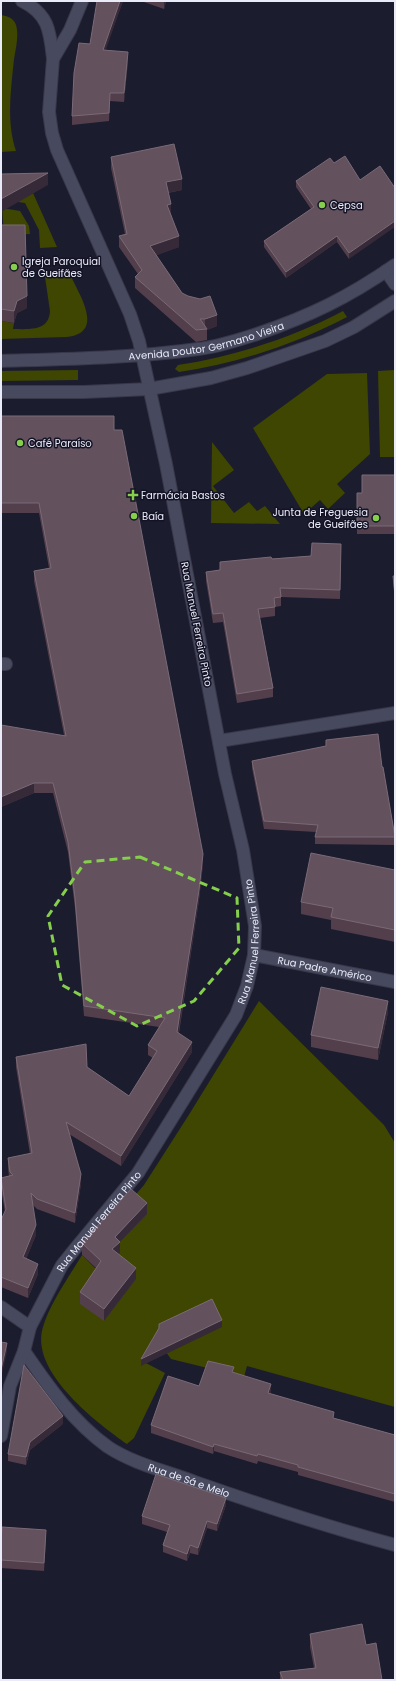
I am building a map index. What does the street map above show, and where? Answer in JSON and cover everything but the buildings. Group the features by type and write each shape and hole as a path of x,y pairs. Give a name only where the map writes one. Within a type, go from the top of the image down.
{"street":[{"name":"Rua Manuel Ferreira Pinto","path":"1,1436 10,1386 24,1351 30,1327 62,1265 138,1173 236,1015 247,986 254,955 255,926 247,874 219,741 166,464 142,355 130,314 57,150 52,133 49,112 53,59 51,35 47,24 38,12 32,6 22,1"},
{"path":"53,59 70,30 82,1"},
{"path":"391,268 395,284"},
{"name":"Avenida Doutor Germano Vieira","path":"1,360 142,355 200,349 240,339 304,317 340,300 391,268"},
{"path":"1,392 84,392 149,389 211,378 293,353 354,327 395,301"},
{"path":"219,741 395,714"},
{"name":"Rua Padre Américo","path":"254,955 395,982"},
{"path":"1,1307 30,1327"},
{"name":"Rua de Sá e Melo","path":"24,1351 47,1385 72,1415 97,1439 126,1458 270,1507 395,1546"}],"highlighted area":[{"path":"140,857 237,898 239,948 194,1001 137,1026 62,985 48,916 85,862"}],"green space":[{"path":"1,15 14,21 16,25 17,42 10,105 11,128 16,151 1,152"},
{"path":"29,184 57,247 40,248 39,230 25,203 18,202"},
{"path":"2,208 20,211 29,226 30,234 4,235"},
{"path":"70,274 86,312 87,321 85,328 78,334 66,337 1,339 1,321 14,323 13,329 37,328 46,323 49,318 50,311 45,277"},
{"path":"343,311 347,317 307,336 265,352 222,364 201,368 179,372 175,369 178,365 221,357 263,345 304,330"},
{"path":"78,370 78,380 1,381 1,371"},
{"path":"394,370 395,457 380,457 378,371"},
{"path":"367,373 370,454 337,484 345,493 328,509 320,500 304,514 253,428 327,374"},
{"path":"212,442 234,470 213,486 234,513 249,502 257,511 265,506 280,524 211,523"},
{"path":"259,1001 384,1125 395,1143 395,1407 247,1366 244,1377 171,1359 157,1340 144,1362 165,1373 134,1438 127,1444 83,1409 55,1378 46,1361 41,1344 43,1327 50,1309 82,1255 100,1273 112,1261 131,1200 144,1185"}],"place":[{"name":"Cepsa","path":"322,205"},
{"name":"Igreja Paroquial de Gueifães","path":"14,267"},
{"name":"Café Paraíso","path":"20,443"},
{"name":"Farmácia Bastos","path":"133,495"},
{"name":"Baía","path":"134,516"},
{"name":"Junta de Freguesia de Gueifães","path":"376,518"}]}
